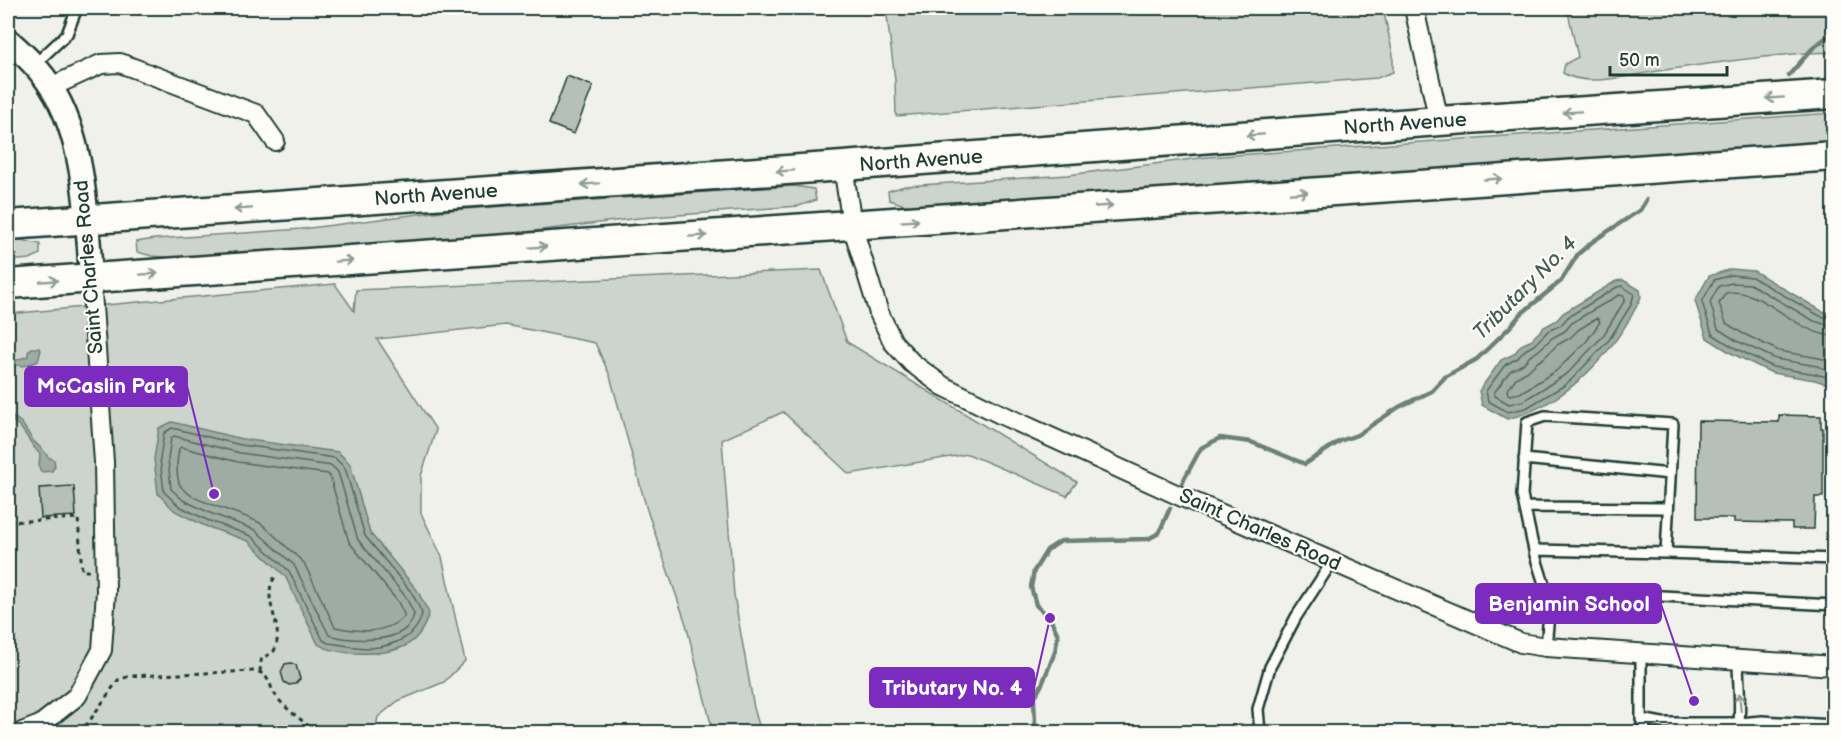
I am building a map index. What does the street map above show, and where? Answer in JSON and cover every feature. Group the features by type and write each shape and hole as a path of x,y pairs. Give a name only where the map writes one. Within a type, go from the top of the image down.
{"main road":[{"name":"North Avenue","path":"8,225 1833,94"},
{"path":"8,284 1833,156"}],"street":[{"path":"1414,8 1438,121"},
{"name":"Saint Charles Road","path":"8,40 34,65 51,87 63,110 74,143 87,220 104,462 106,570 102,650 77,696 40,725 22,732"},
{"path":"51,87 101,64 120,63 256,114 275,141"},
{"name":"Saint Charles Road","path":"843,166 852,225 879,313 893,342 912,363 943,386 1180,496 1521,643 1546,647 1833,666"}],"lane":[{"path":"34,65 68,34 77,8"},
{"path":"1546,647 1550,603 1534,550 1522,495 1527,422 1545,416 1673,424 1666,553"},
{"path":"1524,459 1670,474"},
{"path":"1525,507 1668,508"},
{"path":"1534,550 1833,559"},
{"path":"1260,732 1258,709 1270,667 1296,617 1332,562"},
{"path":"1546,590 1833,605"},
{"path":"1641,654 1641,718 1646,732"},
{"path":"1738,660 1741,709 1739,728"},
{"path":"1641,718 1662,723 1739,728 1762,721 1833,724"}],"path":[{"path":"8,522 78,518 82,571 106,570"},
{"path":"260,672 262,657 274,651 278,638 276,619 269,598 270,585 277,574"},
{"path":"78,732 85,726 118,680 122,678 256,671 269,679 278,699 315,732"},
{"path":"85,726 92,732"}],"shaded area":[{"path":"886,8 1383,8 1393,55 1393,72 1377,78 896,116 895,80"},
{"path":"1567,8 1833,8 1833,53 1764,57 1609,79 1584,80 1563,73 1565,64 1578,57"},
{"path":"1833,113 1833,142 915,206 889,200 888,191 905,186 1068,175 1208,157"},
{"path":"794,186 814,189 816,200 799,206 639,218 485,237 175,258 137,252 136,242 302,229 450,210"},
{"path":"21,240 40,244 40,254 30,259 8,261 8,241"},
{"path":"821,270 847,342 1077,482 1067,496 968,454 849,474 783,412 722,440 734,595 754,708 761,732 713,732 686,624 647,510 610,376 595,343 506,325 377,339 436,430 421,476 421,513 442,557 465,661 444,682 398,701 378,717 375,732 8,732 8,314 335,284 354,311 356,290"}],"water":[{"path":"1731,269 1754,271 1820,310 1833,315 1833,386 1815,380 1772,373 1731,353 1707,338 1695,301 1709,276"},
{"path":"1623,280 1640,290 1641,297 1618,337 1587,373 1550,402 1507,419 1482,405 1479,391 1501,360 1514,354 1521,345 1530,341 1563,313 1616,281"},
{"path":"32,348 41,350 38,361 22,366 12,362 28,356"},
{"path":"8,416 23,424 34,441 48,457 54,460 55,466 52,471 41,472 40,454 22,429 8,419"},
{"path":"172,422 242,439 338,452 350,464 370,533 417,590 429,613 417,636 405,646 386,652 348,653 318,644 285,576 248,541 205,526 175,511 158,494 154,459 159,428"}],"building":[{"path":"567,76 593,86 574,134 549,124"},
{"path":"1779,415 1821,416 1823,497 1815,497 1814,529 1792,529 1792,523 1734,522 1734,518 1697,518 1698,421 1779,422"},
{"path":"74,486 76,516 41,518 39,488"},
{"path":"285,664 296,665 300,679 295,684 289,685 284,682 281,672"}],"waterway":[{"name":"Tributary No. 4","path":"1789,75 1812,49 1834,31"},
{"name":"Tributary No. 4","path":"1182,483 1201,448 1220,438 1251,442 1305,464 1340,441 1357,435 1399,407 1432,391 1445,377 1477,359 1521,314 1561,281 1578,254 1640,210 1646,200"},
{"name":"Tributary No. 4","path":"1033,732 1034,699 1055,652 1058,635 1050,618 1036,605 1031,587 1034,571 1047,550 1061,541 1148,539 1159,533 1170,508"}],"place":[{"name":"McCaslin Park","path":"214,494"},
{"name":"Tributary No. 4","path":"1050,618"},
{"name":"Benjamin School","path":"1694,701"}]}
